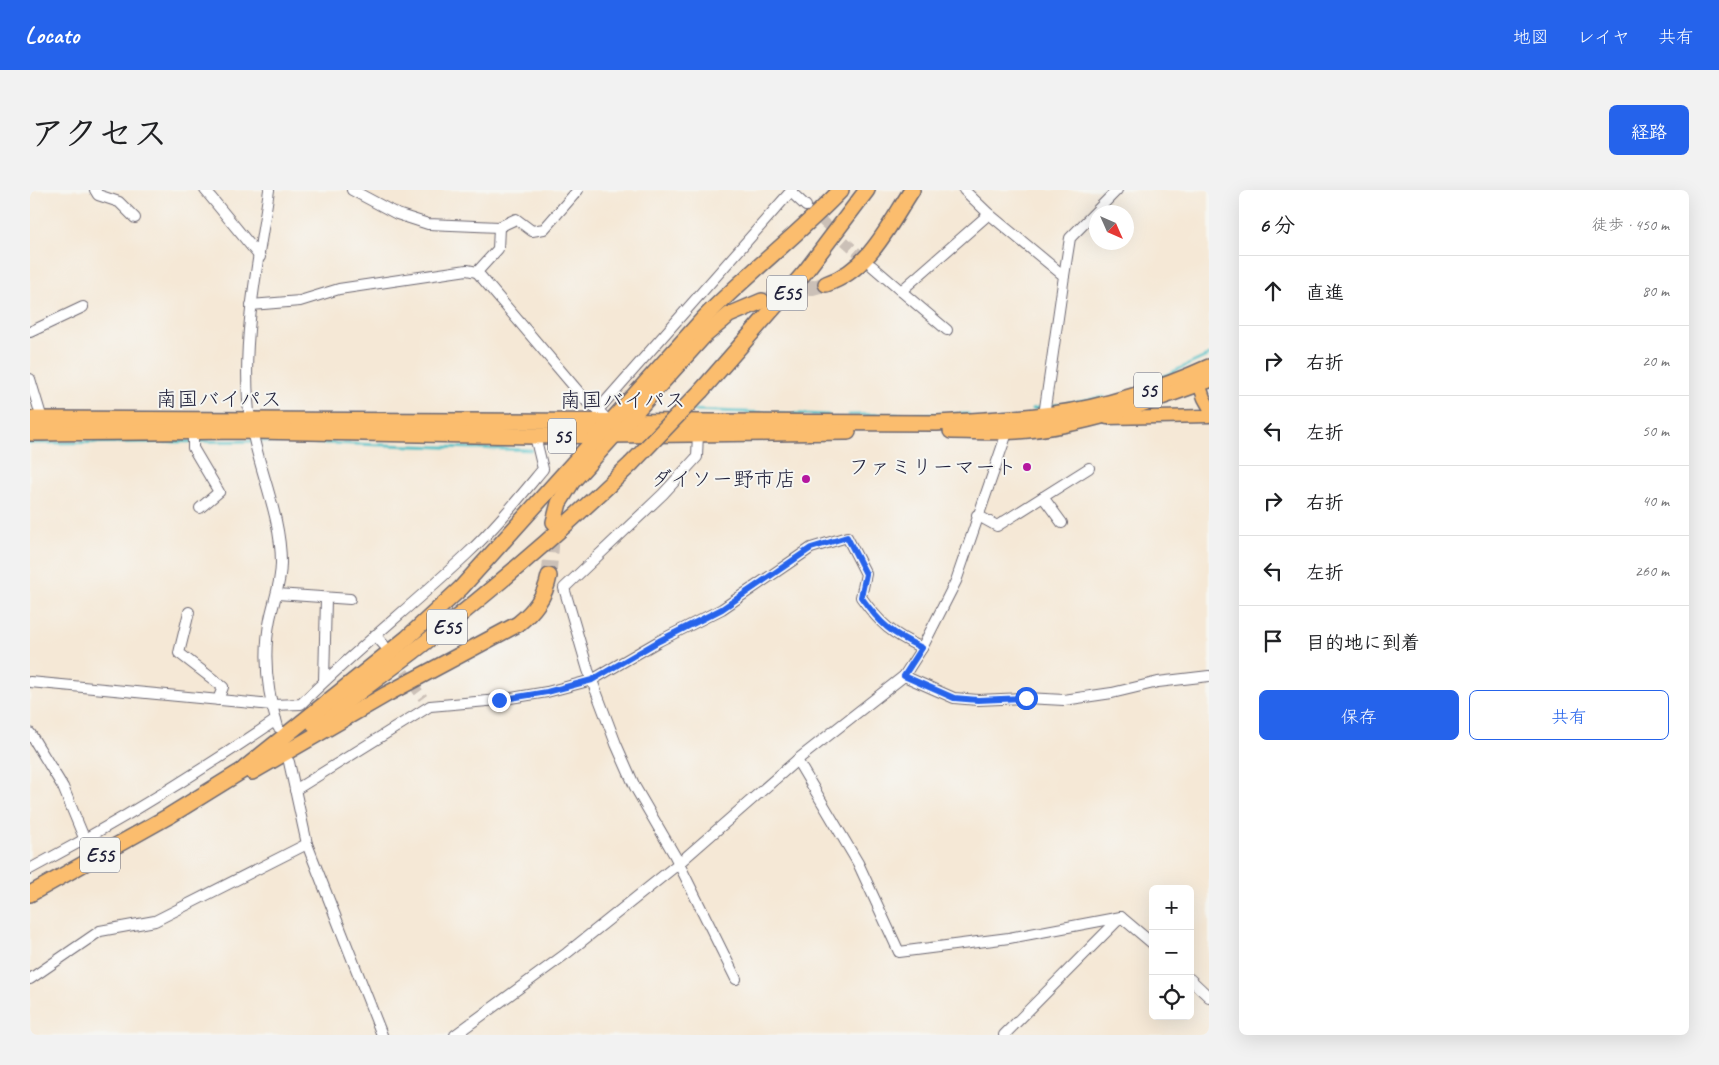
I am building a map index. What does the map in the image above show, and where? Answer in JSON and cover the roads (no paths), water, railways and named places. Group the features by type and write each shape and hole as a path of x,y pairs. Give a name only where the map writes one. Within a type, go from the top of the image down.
{"highway":[{"path":"554,522 565,492 612,428 729,292 796,234 841,190"},
{"name":"E55","path":"30,894 169,816 315,724 418,649 530,558 631,464 701,391 804,272 867,190"},
{"path":"826,284 847,274 867,256 912,190"},
{"path":"627,421 715,325 729,314 762,301"},
{"name":"南国バイパス","path":"612,428 627,421 935,422 1053,426 1092,419 1130,409 1203,376"},
{"name":"南国バイパス","path":"36,419 253,433 612,428 698,433 1010,425 1045,409 1086,408 1203,376"},
{"path":"246,768 407,638 461,588 597,436 612,428"},
{"name":"南国バイパス","path":"30,433 193,432 597,436"},
{"path":"169,816 223,789 387,694 518,624 532,612 543,596 549,576"}],"main road":[{"path":"1203,376 1209,407"},
{"path":"1092,419 1209,416"}],"street":[{"path":"95,190 98,195 118,202 135,218"},
{"path":"205,190 260,256"},
{"path":"30,869 86,843 277,724 272,705 267,662 268,639 280,571 279,543 272,499 253,433 248,400 251,306 269,190"},
{"path":"352,190 397,214 428,224 499,227 516,219 532,230 544,229 578,190"},
{"path":"964,190 989,214 1064,276"},
{"path":"1045,409 1070,238 1116,190"},
{"path":"598,410 791,191 806,206"},
{"path":"901,291 989,214"},
{"path":"476,272 498,249 499,227"},
{"path":"872,266 947,330"},
{"path":"251,306 300,300 339,289 467,270 476,272 588,403 598,410 612,428"},
{"path":"30,332 83,307"},
{"path":"30,379 36,419"},
{"path":"455,1035 567,953 678,864 797,760 904,676 922,648 956,581 977,515 1010,425"},
{"path":"193,432 193,448 219,492 200,508"},
{"path":"698,433 697,457 663,494 564,588 592,680 636,787 678,864 736,979"},
{"path":"30,682 272,705 301,704 375,635 468,554 494,527 543,469 535,436"},
{"path":"977,515 997,526 1089,468"},
{"path":"1044,497 1062,523"},
{"path":"295,790 427,702 528,695 592,680 659,641 722,609 811,548 847,537 866,574 861,597 878,621 895,635 922,648"},
{"path":"276,594 350,600"},
{"path":"324,681 326,598"},
{"path":"189,612 178,653 223,688 218,700"},
{"path":"375,635 384,645"},
{"path":"904,676 954,698 978,700 1026,698 1064,700 1112,693 1158,682 1209,676"},
{"path":"30,733 62,787 86,843"},
{"path":"797,760 858,863 899,952 1009,938 1121,917"},
{"path":"289,762 307,844 382,1035"},
{"path":"30,979 100,931 155,921 307,844"},
{"path":"1121,917 1149,941"},
{"path":"1004,1035 1121,917"},
{"path":"1194,983 1209,997"}],"waterway":[{"path":"1151,382 1209,355"},
{"path":"1032,409 1104,397"},
{"path":"690,410 828,415"},
{"path":"849,415 968,414"},
{"path":"30,443 265,441 532,450"}],"tunnel":[{"path":"811,211 869,263"},
{"path":"762,301 826,284"},
{"path":"549,576 553,529"},
{"path":"395,660 423,698"}],"place":[{"name":"ファミリーマート","path":"1027,467"},
{"name":"ダイソー野市店","path":"806,479"}]}
